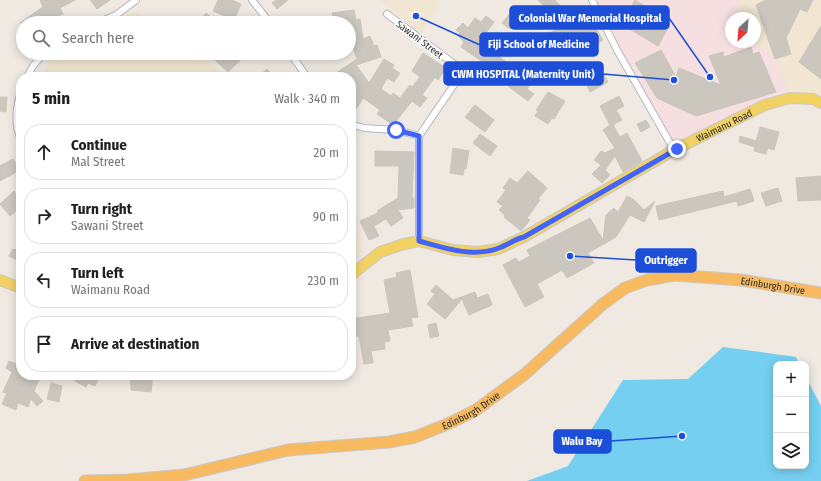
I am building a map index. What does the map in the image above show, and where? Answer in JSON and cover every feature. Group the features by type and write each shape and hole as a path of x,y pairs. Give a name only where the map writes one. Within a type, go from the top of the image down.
{"highway":[{"name":"Edinburgh Drive","path":"85,481 128,480 184,475 288,450 389,442 415,437 450,423 476,410 525,374 603,304 625,288 647,280 674,275 741,280 821,293"}],"main road":[{"name":"Waimanu Road","path":"356,271 380,252 419,241 454,250 478,252 498,248 524,237 674,150 765,105 790,98 813,100 821,103"},
{"path":"0,280 16,286"}],"street":[{"path":"114,16 136,0"},
{"path":"252,0 265,16"},
{"path":"592,0 617,50 674,150"},
{"name":"Sawani Street","path":"387,14 457,66 458,79 419,136"},
{"path":"30,72 38,60"},
{"path":"295,60 303,72"},
{"path":"356,126 364,128 396,130 419,136 419,241"}],"shaded area":[{"path":"380,0 442,0 421,33"},
{"path":"596,0 739,0 740,12 725,12 725,48 761,48 766,50 775,61 792,94 677,149 619,48"},
{"path":"739,0 821,0 821,99 792,94 775,61 766,50 761,48 761,12 740,12"},
{"path":"134,12 143,16 125,16"},
{"path":"51,60 206,60 219,72 44,72"},
{"path":"356,237 363,251 356,256"}],"water":[{"path":"723,347 796,357 798,361 773,361 773,469 809,469 809,383 821,406 821,481 527,481 568,466 623,380 688,379"}],"building":[{"path":"40,0 75,0 60,8 63,14 59,16 30,16 43,7"},
{"path":"90,0 110,0 97,9"},
{"path":"218,0 232,0 241,4 236,16 225,16 213,11"},
{"path":"276,0 288,0 277,9 272,3"},
{"path":"538,0 555,0 573,19 581,14 588,25 592,22 603,40 581,53 576,45 571,48 566,40 557,46 550,33 558,28 548,18 552,14"},
{"path":"635,0 646,7 642,14 667,30 658,46 621,24"},
{"path":"766,0 813,0 807,12 800,9 786,38 791,54 775,59 761,19 761,12 758,12 756,5"},
{"path":"354,10 355,16 333,16 332,13"},
{"path":"513,10 520,16 510,29 502,23"},
{"path":"486,16 494,22 480,41 506,62 497,73 489,67 487,69 481,64 483,62 461,47 464,42 458,36 460,33 456,30 463,23 468,28 475,18 481,22"},
{"path":"360,19 363,39 370,36 374,46 377,45 381,57 356,65 369,83 384,59 394,65 392,68 400,73 394,82 387,78 381,89 391,96 393,93 400,98 410,85 412,87 420,77 412,71 423,53 446,68 438,80 435,77 422,95 427,98 420,107 412,101 393,125 377,114 380,110 363,98 356,109 356,72 338,72 357,59 356,20"},
{"path":"821,26 821,79 799,62"},
{"path":"748,48 751,48 753,54 759,52 776,92 696,116 657,98 635,63 661,50 676,77 679,68 721,85 709,56 723,52 724,57"},
{"path":"215,60 241,60 228,72"},
{"path":"525,64 538,74 527,89 534,94 528,101 508,86"},
{"path":"603,74 608,82 590,92 586,83"},
{"path":"548,92 565,101 554,119 552,118 548,124 535,116 538,111 536,110"},
{"path":"619,96 624,106 616,110 622,120 613,125 620,137 627,133 642,161 623,172 615,156 605,170 610,175 602,183 592,174 601,165 594,160 601,151 605,153 615,148 603,130 610,125 600,106"},
{"path":"0,97 7,97 6,112 0,111"},
{"path":"475,105 494,120 485,132 465,117"},
{"path":"646,120 650,127 641,132 637,124"},
{"path":"760,127 779,132 774,150 768,148 766,154 754,151 755,147 739,142 740,136 756,141"},
{"path":"480,134 497,146 490,156 473,143"},
{"path":"453,148 469,151 466,169 464,169 463,175 450,173"},
{"path":"375,151 414,152 412,198 414,198 414,208 398,210 403,218 391,226 386,219 374,226 379,236 369,240 360,221 378,213 377,211 398,198 399,166 375,166"},
{"path":"13,159 16,164 16,172 0,181 0,166"},
{"path":"528,171 547,188 538,199 540,200 527,218 530,220 521,231 504,217 505,215 499,210 503,206 497,202 506,190 503,188 510,178 517,183"},
{"path":"821,176 821,200 798,201 796,178"},
{"path":"778,188 782,201 766,206 761,193"},
{"path":"750,189 754,201 738,206 737,201 659,220 656,206 723,191 724,197"},
{"path":"14,191 16,194 16,211 10,216 0,204"},
{"path":"627,196 633,199 644,210 655,201 644,222 630,215 616,237 588,253 594,263 567,278 562,270 537,284 544,297 525,307 503,265 516,258 519,262 530,256 527,250 590,218 603,240 606,215 614,208 618,212"},
{"path":"13,249 16,250 16,260 9,256"},
{"path":"410,270 418,317 411,318 413,326 388,330 390,341 384,342 385,349 371,351 373,363 364,364 359,336 356,336 356,318 390,313 384,280 397,277 396,273"},
{"path":"436,285 453,300 475,292 477,298 488,294 492,305 469,315 462,299 445,319 427,304 435,294 431,291"},
{"path":"436,323 439,336 430,338 428,325"},
{"path":"9,361 16,364 16,380 39,380 34,391 43,401 37,406 31,399 28,407 18,403 16,410 2,404 7,393 3,392 12,372 6,368"},
{"path":"98,380 95,386 88,383 86,387 75,381"},
{"path":"130,380 152,380 151,392 131,390"},
{"path":"51,383 62,386 59,402 47,399"}],"place":[{"name":"Fiji School of Medicine","path":"416,16"},
{"name":"Colonial War Memorial Hospital","path":"710,77"},
{"name":"CWM HOSPITAL (Maternity Unit)","path":"674,80"},
{"name":"Outrigger","path":"570,256"},
{"name":"Walu Bay","path":"682,436"}],"route":[{"path":"396,130 419,136 419,241 454,250 478,252 498,248 516,239 524,237 677,149"}]}
